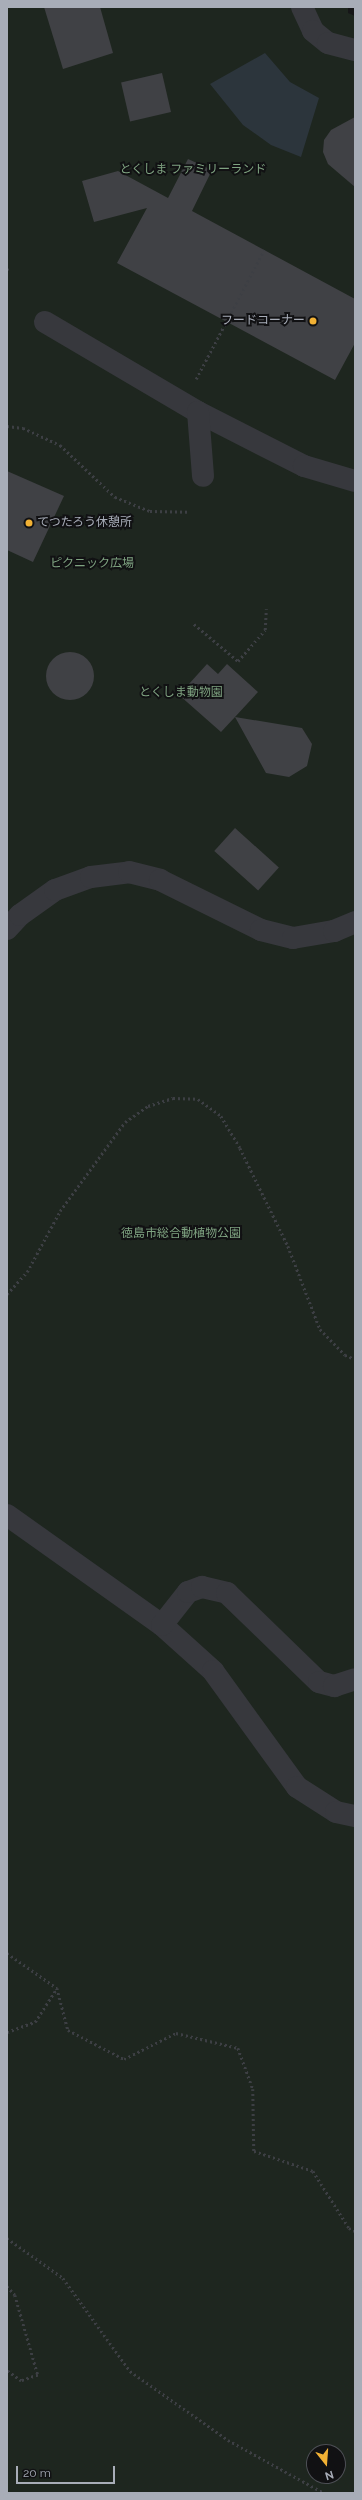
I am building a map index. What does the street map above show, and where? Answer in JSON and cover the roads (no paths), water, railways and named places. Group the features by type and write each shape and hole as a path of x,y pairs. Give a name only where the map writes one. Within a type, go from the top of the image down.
{"street":[{"path":"302,7 313,31 328,43 355,50"},
{"path":"45,322 190,408 304,466 355,481"},
{"path":"190,408 203,476"},
{"path":"7,929 20,915 55,890 92,877 129,872 160,880 261,930 293,938 334,931 355,922"},
{"path":"7,1515 162,1624 213,1671 297,1787 336,1812 355,1816"},
{"path":"162,1624 188,1592 202,1587 227,1593 319,1682 334,1686 355,1679"}],"place":[{"name":"フードコーナー","path":"313,321"},
{"name":"てつたろう休憩所","path":"29,523"}],"park label":[{"name":"とくしま ファミリーランド","path":"193,170"},
{"name":"ピクニック広場","path":"92,564"},
{"name":"とくしま動物園","path":"181,693"},
{"name":"徳島市総合動植物公園","path":"181,1234"}]}
